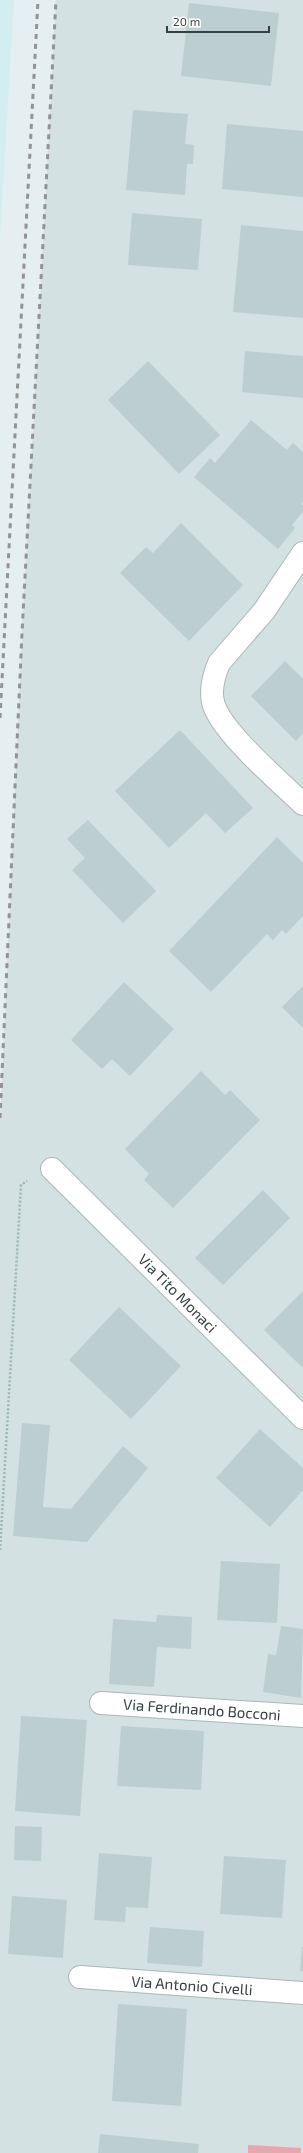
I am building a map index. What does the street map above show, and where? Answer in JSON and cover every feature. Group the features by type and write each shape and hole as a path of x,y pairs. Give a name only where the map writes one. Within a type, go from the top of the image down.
{"street":[{"path":"303,553 264,611 219,663 215,672 212,690 216,711 228,729 303,804"},
{"name":"Via Tito Monaci","path":"52,1169 303,1418"},
{"name":"Via Ferdinando Bocconi","path":"100,1703 303,1716"},
{"name":"Via Antonio Civelli","path":"80,1977 303,1993"}],"path":[{"path":"0,1550 21,1185 52,1169"}],"shaded area":[{"path":"0,0 14,0 0,237"},
{"path":"56,0 303,0 303,2153 0,2153 0,1122 22,633"},
{"path":"248,2145 301,2148 301,2153 248,2153"}],"building":[{"path":"189,3 279,13 271,86 181,76"},
{"path":"133,110 188,114 185,144 194,145 193,164 187,164 185,195 126,190"},
{"path":"227,124 303,131 303,197 222,189"},
{"path":"132,213 202,219 198,270 128,265"},
{"path":"241,225 303,231 303,318 233,312"},
{"path":"245,351 303,356 303,398 242,392"},
{"path":"148,361 220,435 179,474 108,400"},
{"path":"251,420 287,450 293,443 303,452 303,501 301,504 303,505 303,512 292,525 295,528 278,549 194,477 210,458 215,463"},
{"path":"181,523 243,585 189,641 120,573 146,547 153,553"},
{"path":"285,661 303,679 303,733 296,741 251,696"},
{"path":"180,730 253,808 225,833 206,813 169,848 115,791"},
{"path":"88,820 156,891 123,923 72,870 85,858 67,839"},
{"path":"277,837 303,863 303,916 286,934 282,930 273,940 267,934 211,992 169,951"},
{"path":"124,982 174,1029 130,1076 112,1059 102,1069 71,1040"},
{"path":"303,986 303,1028 282,1007"},
{"path":"201,1071 225,1095 230,1090 260,1120 173,1208 144,1180 149,1174 125,1149"},
{"path":"263,1190 290,1218 223,1285 195,1258"},
{"path":"303,1291 303,1368 264,1330"},
{"path":"119,1307 181,1366 131,1419 69,1360"},
{"path":"22,1423 50,1425 43,1507 71,1509 123,1446 148,1468 87,1542 13,1536"},
{"path":"260,1429 303,1468 303,1490 270,1527 216,1478"},
{"path":"221,1561 280,1564 277,1623 217,1620"},
{"path":"157,1615 192,1617 191,1649 157,1647 154,1687 109,1684 113,1619 156,1622"},
{"path":"281,1626 303,1629 301,1698 263,1692 268,1654 276,1655"},
{"path":"21,1716 87,1720 80,1816 15,1811"},
{"path":"121,1726 204,1731 201,1790 117,1786"},
{"path":"15,1826 42,1827 41,1861 14,1860"},
{"path":"99,1853 152,1857 148,1908 126,1907 125,1922 94,1920"},
{"path":"224,1856 286,1860 282,1918 220,1914"},
{"path":"12,1896 67,1900 63,1958 8,1954"},
{"path":"150,1927 204,1931 202,1967 147,1963"},
{"path":"302,1947 303,1971 300,1971"},
{"path":"118,2004 187,2009 181,2106 112,2101"},
{"path":"100,2134 199,2144 198,2153 98,2153"}],"railway":[{"path":"0,718 38,0"},
{"path":"0,1118 22,633 56,0"}]}
